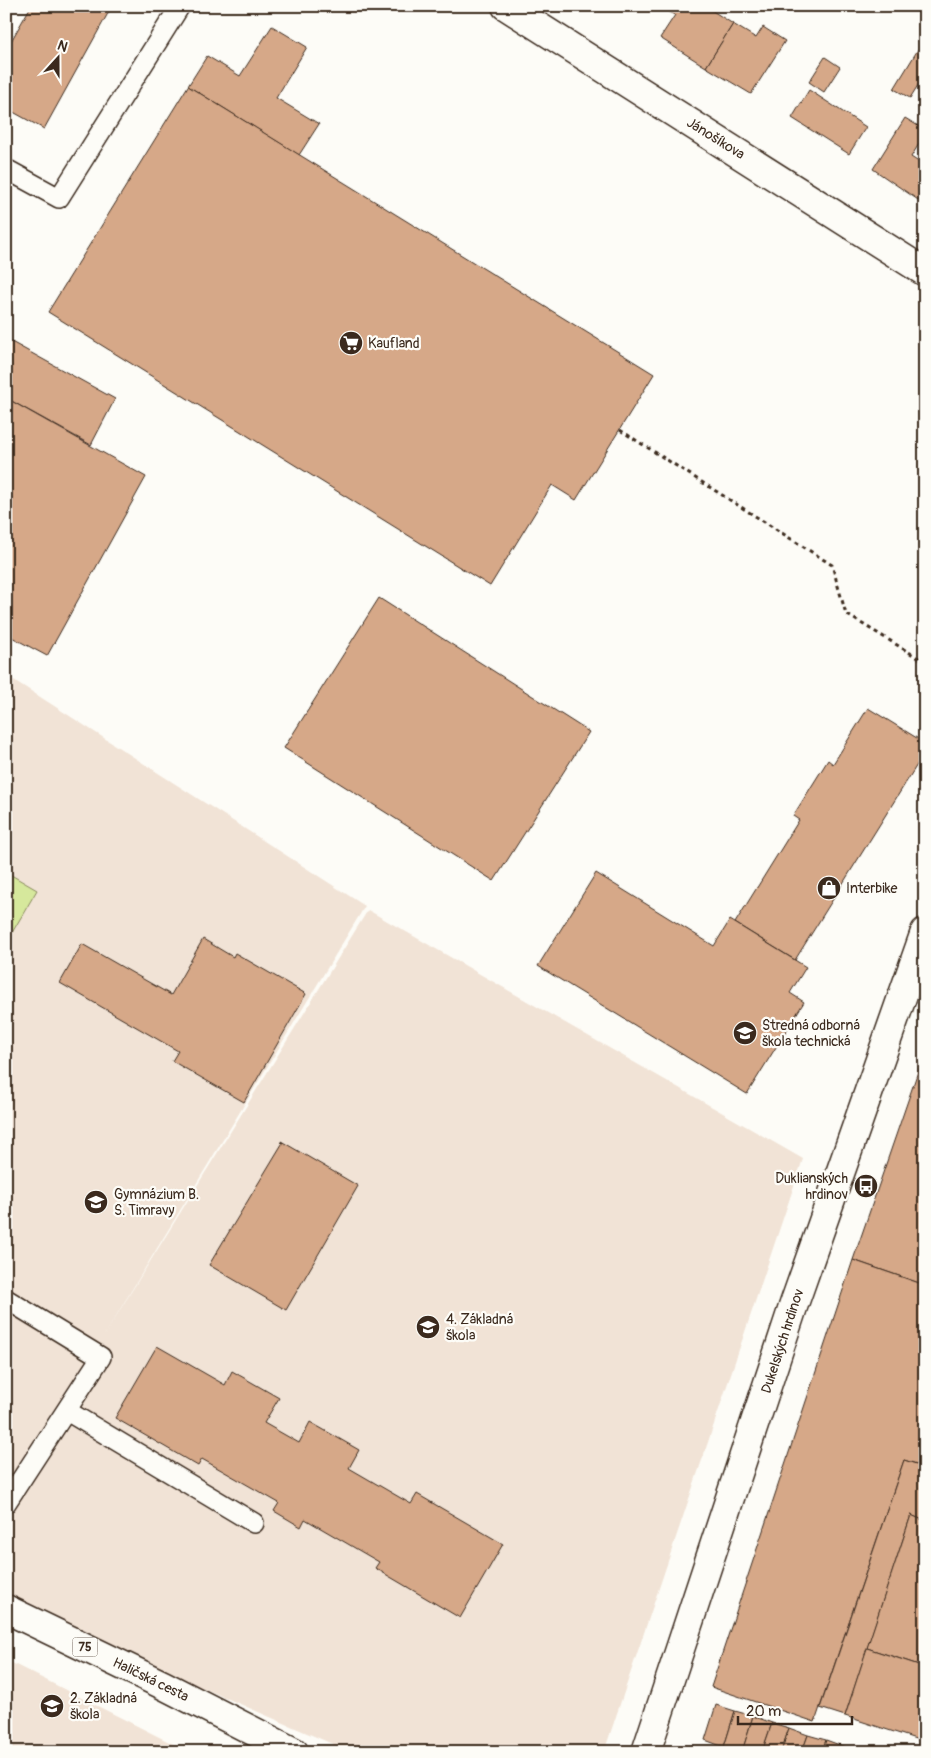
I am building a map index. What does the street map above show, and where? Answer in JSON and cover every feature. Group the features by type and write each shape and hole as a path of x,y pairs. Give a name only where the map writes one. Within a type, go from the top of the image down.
{"street":[{"name":"Jánošíkova","path":"506,6 925,272"},
{"name":"Dukelských hrdinov","path":"646,1752 794,1304 925,932"},
{"name":"Haličská cesta","path":"6,1609 163,1685 294,1752"}],"lane":[{"path":"6,168 59,198 180,6"},
{"path":"6,1299 101,1357 6,1503"},
{"path":"67,1411 254,1522"}],"path":[{"path":"620,430 832,564 846,614 925,662"}],"shaded area":[{"name":"4. Základná škola","path":"6,675 365,906 105,1334 368,910 803,1159 604,1752 351,1752 6,1603"},
{"name":"2. Základná škola","path":"6,1660 189,1752 6,1752"}],"green space":[{"path":"6,872 37,890 6,943"}],"building":[{"path":"31,6 112,6 44,129 6,108 6,50"},
{"path":"672,6 705,6 733,24 706,67 660,38 675,15 668,12"},
{"path":"733,24 756,38 763,27 785,41 751,94 706,67"},
{"path":"272,26 307,47 276,98 319,124 299,155 188,86 207,56 240,76"},
{"path":"925,38 925,74 910,98 894,89"},
{"path":"825,57 840,67 824,92 809,82"},
{"name":"Kaufland","path":"188,86 654,374 576,500 552,485 490,586 48,312"},
{"path":"809,90 866,127 849,154 792,118"},
{"path":"905,118 925,130 925,134 911,157 925,166 924,204 873,169"},
{"path":"6,339 115,399 91,445 6,398"},
{"path":"6,398 146,477 47,656 6,634"},
{"path":"379,598 589,732 494,881 284,748"},
{"path":"868,708 925,743 925,752 795,960 735,923 799,820 793,816 828,760 833,764"},
{"path":"596,873 714,946 730,920 806,967 790,993 804,1002 747,1094 538,966"},
{"path":"203,939 233,957 235,953 306,994 244,1102 172,1061 178,1051 60,983 82,944 171,995"},
{"path":"925,1051 925,1285 853,1260"},
{"path":"281,1141 358,1186 286,1310 209,1265 282,1144"},
{"path":"853,1260 925,1285 925,1452 920,1465 904,1460 815,1722 711,1687"},
{"path":"157,1346 225,1385 232,1371 279,1398 264,1423 299,1443 310,1422 359,1450 349,1468 411,1504 417,1494 503,1544 460,1618 375,1568 379,1562 305,1519 301,1527 274,1511 279,1503 202,1459 198,1466 115,1418"},
{"path":"904,1460 925,1467 925,1521 911,1515 845,1716 820,1708"},
{"path":"911,1515 925,1521 925,1667 867,1648"},
{"path":"867,1648 925,1667 925,1742 845,1716"},
{"path":"716,1705 735,1711 724,1747 705,1740"},
{"path":"735,1711 753,1716 742,1752 724,1747"},
{"path":"753,1716 772,1723 762,1752 742,1752"},
{"path":"772,1723 789,1728 781,1752 762,1752"},
{"path":"789,1728 808,1735 802,1752 781,1752"},
{"path":"808,1735 826,1740 822,1752 802,1752"},
{"path":"826,1740 845,1747 844,1752 822,1752"}],"place":[{"name":"Kaufland","path":"351,343"},
{"name":"Interbike","path":"829,888"},
{"name":"Stredná odborná škola technická","path":"745,1033"},
{"name":"Duklianských hrdinov","path":"866,1186"},
{"name":"Gymnázium B. S. Timravy","path":"96,1202"},
{"name":"4. Základná škola","path":"428,1327"},
{"name":"2. Základná škola","path":"52,1706"}]}
